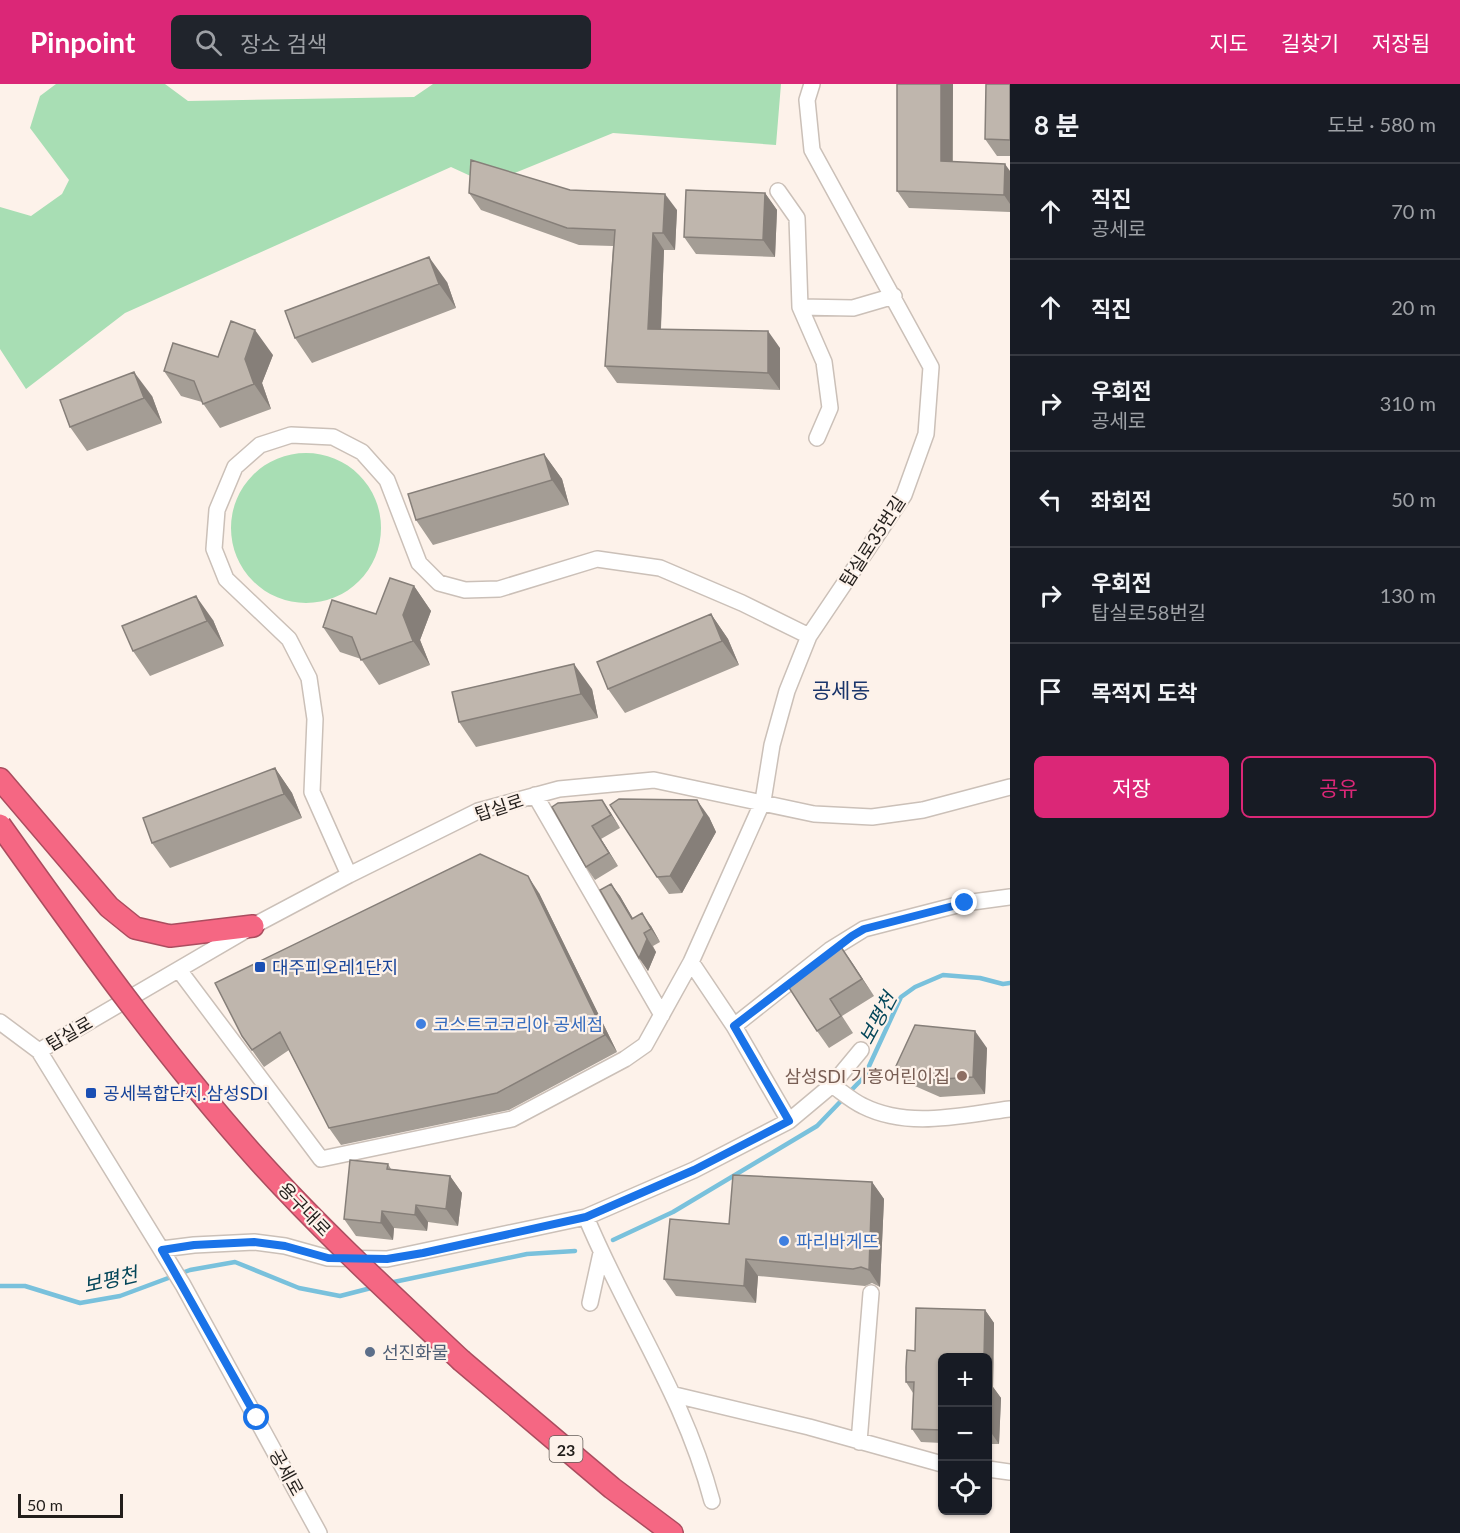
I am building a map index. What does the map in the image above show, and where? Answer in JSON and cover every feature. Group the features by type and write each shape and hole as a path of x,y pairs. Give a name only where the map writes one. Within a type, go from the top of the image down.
{"highway":[{"path":"0,779 109,907 135,928 170,936 253,926"},
{"name":"용구대로","path":"0,825 90,951 259,1160 341,1246 462,1361 612,1488 672,1533"}],"street":[{"name":"탑실로35번길","path":"178,970 321,1159 512,1119 645,1046 691,962 763,801 772,745 788,690 809,636 904,495 926,434 931,366 812,150 807,100 812,84"},
{"path":"778,191 797,218 800,307 824,362 830,408 817,438"},
{"path":"800,307 853,308 894,296"},
{"path":"349,875 312,792 315,719 309,678 289,639 226,579 214,549 217,510 235,467 260,445 291,435 333,436 362,452 387,480 419,563 439,583 465,590 499,589 597,559 660,568 742,603 809,636"},
{"name":"탑실로","path":"39,1051 253,926 349,875 478,811 535,795 559,789 654,780 763,801 814,814 872,817 923,810 1010,787"},
{"path":"535,795 662,1014"},
{"path":"734,1026 830,950 864,929 965,903 1010,897"},
{"path":"691,962 734,1026 789,1121"},
{"path":"0,1022 39,1051 165,1254 194,1245 254,1242 285,1246 328,1258 387,1259 586,1217 694,1170 789,1121 832,1084 861,1050"},
{"path":"832,1084 861,1105 885,1115 910,1121 1010,1109"},
{"path":"586,1217 675,1395 700,1454 712,1501"},
{"path":"590,1303 602,1253"},
{"name":"공세로","path":"165,1254 319,1533"},
{"path":"859,1442 871,1293"},
{"path":"675,1395 938,1463"},
{"path":"992,1470 1010,1472"}],"green space":[{"path":"56,84 165,84 188,101 414,97 433,84 781,84 776,145 613,133 488,184 451,167 125,313 26,389 0,349 0,207 31,216 62,194 69,180 30,128 40,96"},
{"path":"306,453 321,454 335,459 359,475 375,499 380,513 380,543 375,557 359,581 335,597 321,602 306,603 291,602 277,597 253,581 237,557 232,543 231,528 232,513 237,499 253,475 277,459 291,454"}],"building":[{"path":"897,84 941,84 941,161 1005,164 1004,195 897,191"},
{"path":"986,84 1010,84 1010,140 985,139"},
{"path":"471,160 570,190 665,194 663,233 653,233 648,329 768,331 768,373 605,366 615,230 567,228 469,193"},
{"path":"686,190 765,193 763,240 684,237"},
{"path":"429,257 439,284 295,338 285,311"},
{"path":"231,321 255,330 245,359 254,384 203,404 194,381 164,371 173,343 218,357"},
{"path":"134,372 144,398 70,427 60,400"},
{"path":"544,454 552,480 416,520 408,494"},
{"path":"390,578 414,586 403,615 413,641 361,660 352,637 323,627 332,600 376,614"},
{"path":"196,596 207,621 133,651 122,626"},
{"path":"711,614 722,641 608,689 597,662"},
{"path":"574,664 581,694 459,722 452,692"},
{"path":"275,768 284,794 152,843 143,818"},
{"path":"619,799 697,800 704,815 670,876 657,877 610,805"},
{"path":"602,800 611,815 592,826 609,853 586,867 552,807 558,803"},
{"name":"코스트코코리아 공세점","path":"480,854 528,876 605,1035 497,1093 329,1128 280,1032 252,1050 242,1036 215,983"},
{"path":"611,884 632,919 642,913 651,929 644,933 647,939 639,958 600,890"},
{"path":"841,947 862,979 830,999 841,1016 817,1031 786,983"},
{"path":"915,1025 975,1031 973,1077 928,1080 896,1066"},
{"path":"350,1160 388,1164 387,1169 450,1176 446,1209 416,1205 415,1215 382,1211 381,1223 344,1219"},
{"path":"733,1175 872,1182 869,1270 861,1267 853,1269 746,1259 744,1286 664,1279 670,1219 729,1224"},
{"path":"916,1308 985,1310 984,1353 938,1353 938,1430 912,1429 914,1382 906,1382 906,1367 907,1350 915,1351"}],"waterway":[{"name":"보평천","path":"613,1240 673,1212 817,1126 864,1077 901,997 915,987 943,975 980,978 1003,984 1010,983"},
{"name":"보평천","path":"389,1283 527,1254 575,1251"},
{"name":"보평천","path":"0,1286 25,1286 80,1303 120,1296 190,1270 235,1262 299,1288 340,1296 375,1287"}],"place":[{"name":"대주피오레1단지","path":"260,967"},
{"name":"코스트코코리아 공세점","path":"421,1024"},
{"name":"삼성SDI 기흥어린이집","path":"962,1076"},
{"name":"공세복합단지.삼성SDI","path":"91,1093"},
{"name":"파리바게뜨","path":"784,1241"},
{"name":"선진화물","path":"370,1352"}],"district":[{"name":"공세동","path":"841,689"}],"route":[{"path":"257,1418 162,1250 228,1242 268,1242 313,1256 387,1259 586,1217 694,1170 789,1121 734,1026 830,950 864,929 965,903"}]}
